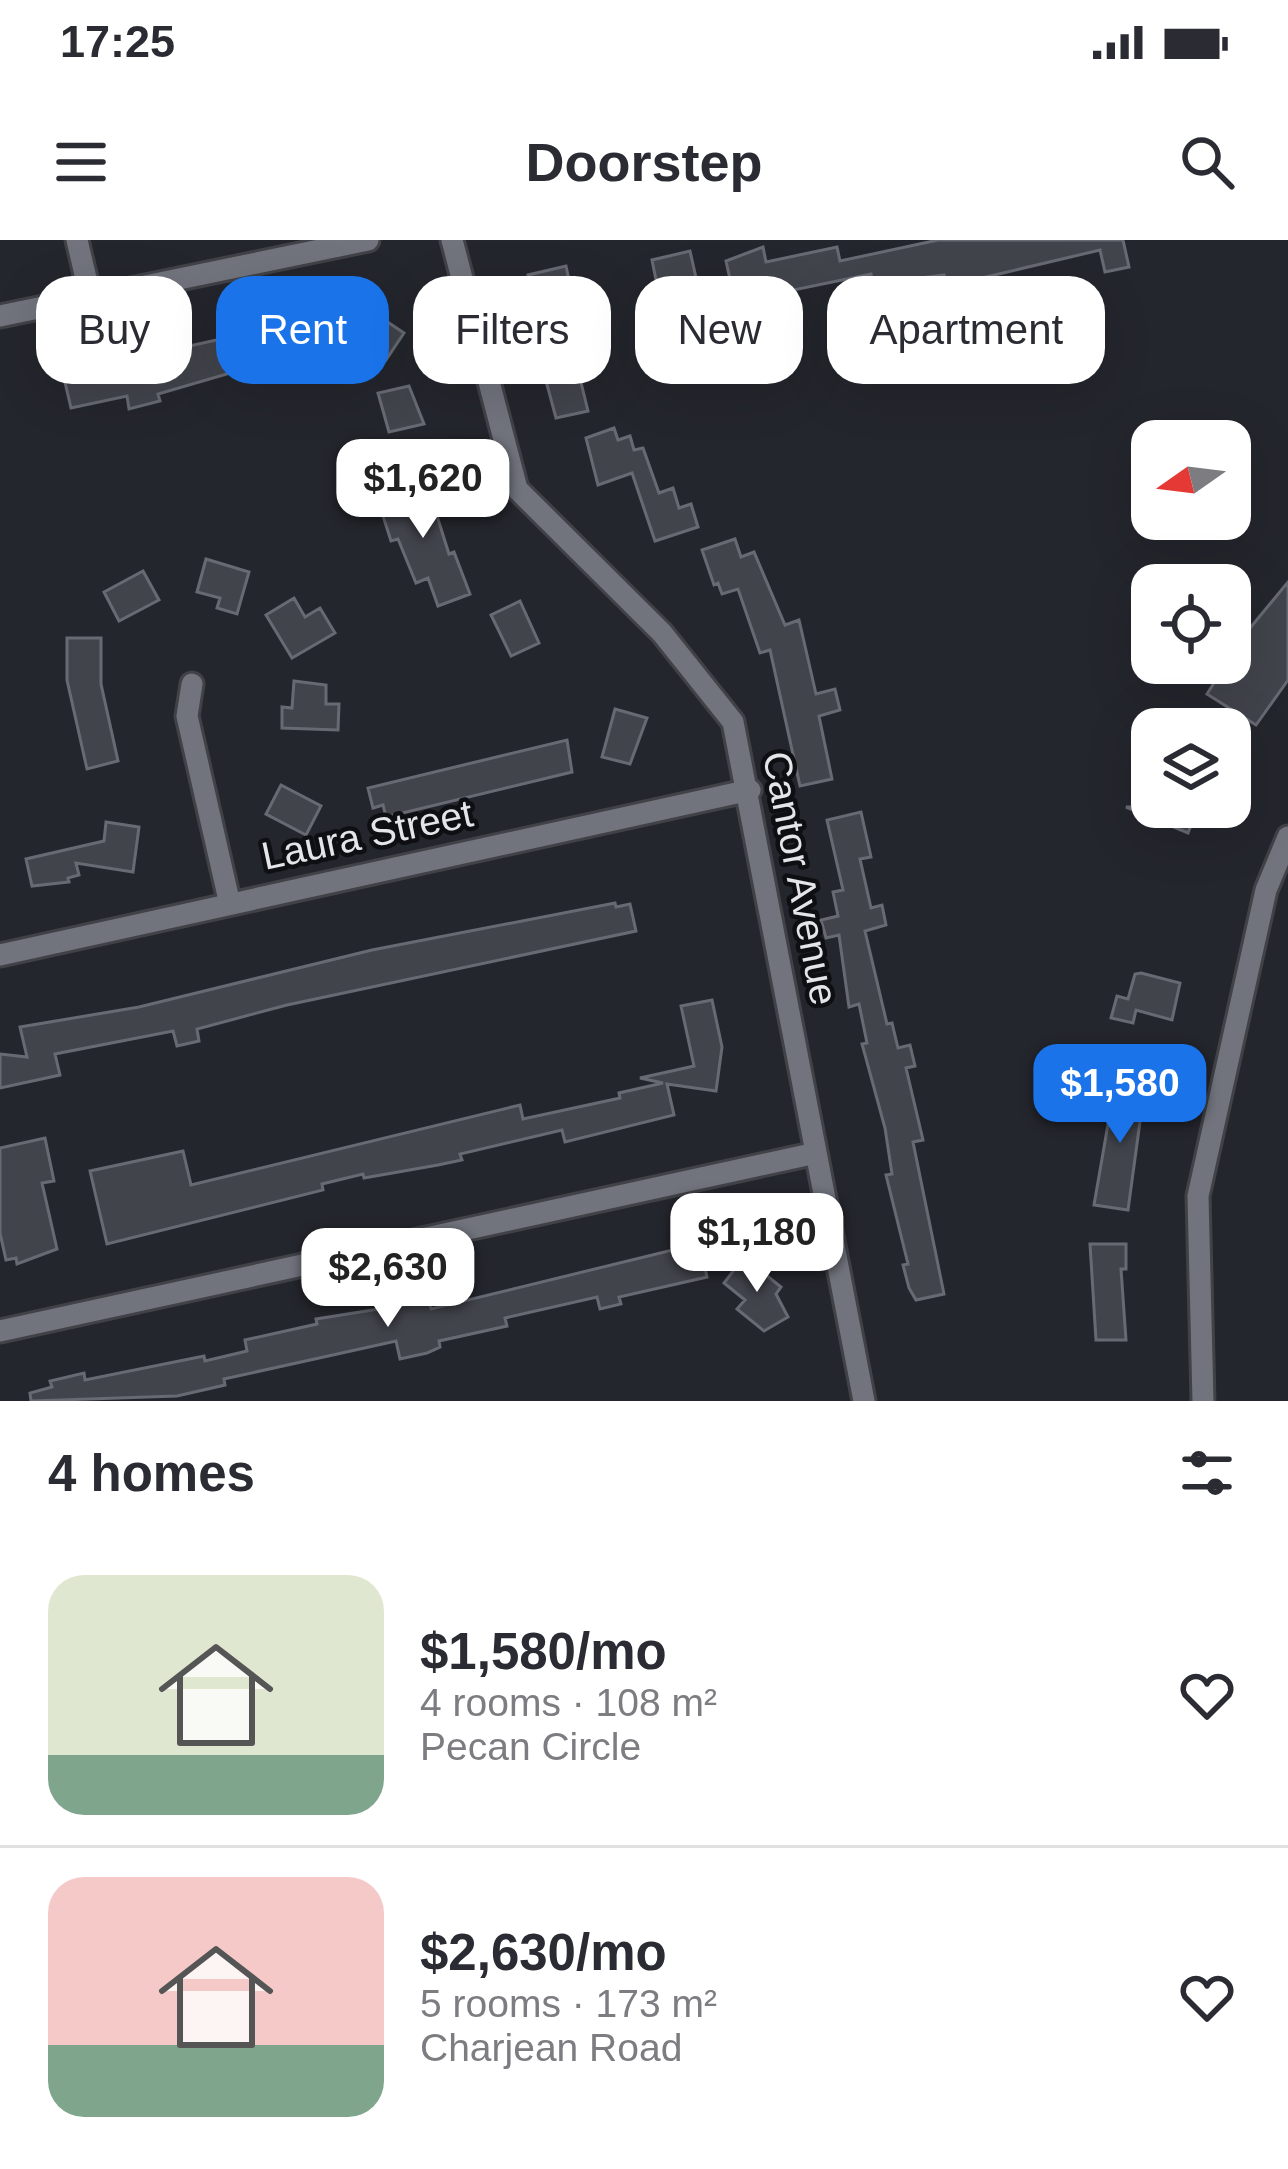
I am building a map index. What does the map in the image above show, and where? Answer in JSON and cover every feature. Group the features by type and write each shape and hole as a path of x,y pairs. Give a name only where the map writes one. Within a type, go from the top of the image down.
{"street":[{"path":"77,240 85,276"},
{"path":"192,278 368,240"},
{"name":"Cantor Avenue","path":"452,240 517,489 662,633 733,722 750,790 864,1401"},
{"path":"0,316 36,310"},
{"path":"192,684 187,716 229,900"},
{"name":"Laura Street","path":"0,955 229,900 750,790"},
{"path":"1203,1401 1198,1196 1267,890 1288,837"},
{"path":"0,1331 816,1153"}],"building":[{"path":"938,240 1123,240 1129,267 1105,272 1100,250 990,276 827,276 827,283 803,288 803,276 729,276 726,261 763,247 766,262 837,247 840,261"},
{"path":"690,251 696,276 655,276 652,260"},
{"path":"566,266 568,276 528,276"},
{"path":"389,323 404,333 389,356"},
{"path":"216,340 216,377 158,394 160,401 129,409 127,396 71,408 65,384 192,384 192,345"},
{"path":"547,384 581,384 588,411 556,418"},
{"path":"409,386 424,424 389,432 378,393"},
{"path":"614,428 618,440 630,436 634,450 643,448 659,493 673,488 679,508 691,504 698,527 655,541 632,473 598,485 586,438"},
{"path":"426,481 449,554 454,552 470,594 438,606 428,578 416,583 398,539 391,541 377,497"},
{"path":"735,539 741,557 754,552 785,625 799,620 816,694 835,689 840,710 819,716 832,779 800,786 770,650 760,653 738,589 722,594 718,583 714,585 702,550"},
{"path":"206,559 249,572 237,614 217,608 220,598 197,592"},
{"path":"143,571 159,600 119,621 104,592"},
{"path":"1288,582 1288,680 1256,725 1251,722 1251,708 1229,708 1207,694 1213,684 1251,684 1251,627"},
{"path":"294,598 305,617 320,608 335,633 292,658 266,615"},
{"path":"520,601 539,643 511,656 491,615"},
{"path":"67,638 101,638 101,684 118,761 87,769 67,680"},
{"path":"294,681 326,685 326,704 339,704 338,730 282,728 282,707 292,708"},
{"path":"615,709 647,718 630,764 602,757"},
{"path":"567,740 572,772 386,817 383,805 373,808 368,788"},
{"path":"281,785 321,806 306,835 266,814"},
{"path":"861,812 871,857 860,859 871,908 882,905 886,925 865,931 887,1024 892,1023 898,1048 910,1045 915,1066 906,1068 923,1140 913,1142 944,1294 916,1300 903,1265 908,1264 886,1175 892,1174 885,1128 862,1044 867,1043 859,1004 849,1007 839,935 826,938 821,920 838,916 833,892 843,890 827,820"},
{"path":"106,822 139,827 133,872 76,863 79,875 68,878 69,882 32,886 26,859 104,841"},
{"path":"615,903 616,907 630,904 636,931 287,1005 197,1029 199,1041 177,1046 173,1031 55,1054 60,1075 0,1088 0,1054 27,1057 20,1027 139,1007 372,950"},
{"path":"1135,974 1180,983 1172,1020 1136,1010 1133,1023 1111,1018 1117,996 1128,999"},
{"path":"712,1000 722,1047 716,1091 667,1084 674,1115 565,1142 562,1130 460,1154 462,1160 364,1178 363,1174 322,1184 323,1190 107,1244 90,1171 183,1151 191,1185 520,1105 523,1119 620,1098 619,1093 663,1083 640,1078 694,1066 681,1006"},
{"path":"1116,1078 1145,1085 1128,1210 1094,1205"},
{"path":"45,1138 54,1181 42,1183 57,1249 17,1264 16,1258 6,1260 0,1233 0,1148"},
{"path":"1090,1244 1126,1244 1126,1269 1121,1269 1126,1340 1096,1340"},
{"path":"700,1247 707,1277 619,1297 621,1304 600,1309 597,1297 505,1318 507,1326 439,1341 440,1347 427,1353 400,1359 396,1341 224,1379 225,1385 177,1396 31,1401 30,1393 52,1387 50,1381 84,1373 85,1380 204,1356 205,1361 247,1351 245,1340 317,1324 316,1319 429,1301 431,1309"},
{"path":"744,1257 781,1287 776,1294 788,1317 764,1331 737,1309 745,1300 724,1283"}]}
